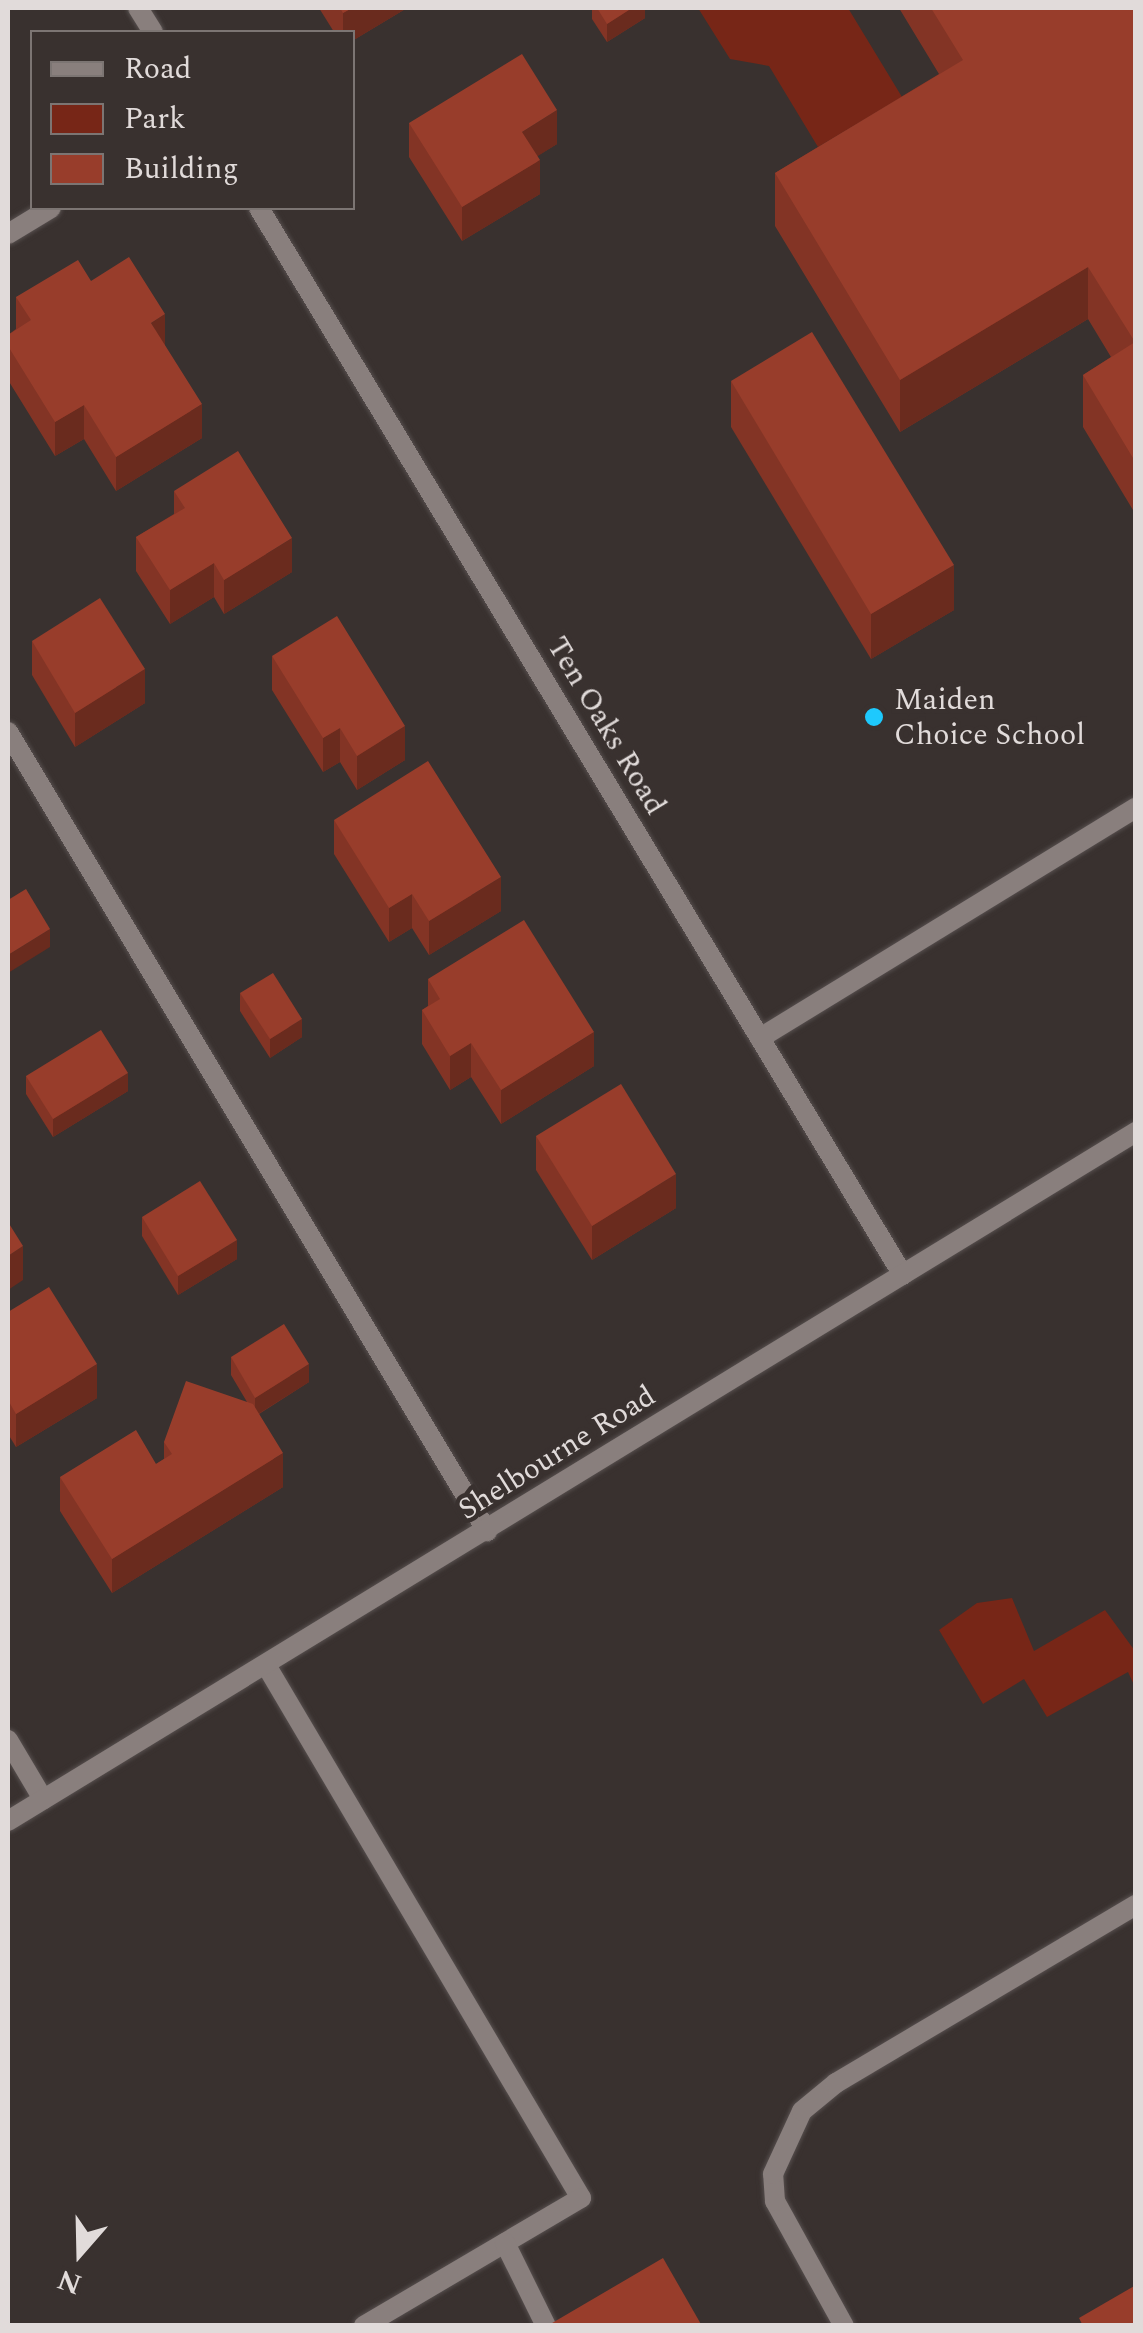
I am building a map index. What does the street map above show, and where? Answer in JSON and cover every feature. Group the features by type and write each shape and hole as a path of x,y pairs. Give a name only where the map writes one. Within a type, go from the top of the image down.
{"street":[{"path":"138,8 152,30"},
{"path":"8,234 48,210"},
{"name":"Ten Oaks Road","path":"260,210 903,1275"},
{"path":"8,732 487,1531"},
{"path":"760,1038 1136,808"},
{"name":"Shelbourne Road","path":"8,1821 1136,1132"},
{"path":"266,1665 581,2198 376,2323"},
{"path":"8,1740 44,1800"},
{"path":"844,2326 775,2201 773,2174 802,2111 836,2083 1136,1905"},
{"path":"505,2243 546,2326"}],"green space":[{"path":"698,8 848,8 902,97 818,147 769,66 730,59"},
{"path":"1012,1598 1034,1651 1105,1610 1135,1651 1135,1687 1128,1672 1047,1717 1024,1679 983,1704 939,1630 977,1603"}],"building":[{"path":"597,8 632,8 607,24"},
{"path":"931,8 1136,8 1136,463 1083,375 1135,342 1088,267 900,380 775,173 963,60"},
{"path":"522,54 557,110 522,132 540,160 462,207 409,123"},
{"path":"129,257 165,314 151,323 202,404 116,457 84,405 55,422 8,346 8,335 31,320 16,297 78,260 91,281"},
{"path":"812,332 954,565 871,614 731,381"},
{"path":"238,451 292,538 224,580 214,563 170,590 136,537 185,508 174,491"},
{"path":"100,598 145,669 75,713 32,641"},
{"path":"337,616 405,726 357,756 340,728 323,738 272,656"},
{"path":"428,761 501,877 429,921 412,894 389,908 334,820"},
{"path":"26,889 50,929 8,955 8,900"},
{"path":"524,920 594,1032 501,1090 471,1043 450,1056 422,1010 440,999 428,979"},
{"path":"273,973 302,1019 270,1039 240,993"},
{"path":"101,1030 128,1073 53,1119 26,1076"},
{"path":"621,1084 676,1174 592,1226 536,1136"},
{"path":"200,1181 237,1240 178,1276 142,1217"},
{"path":"8,1222 23,1246 8,1256"},
{"path":"49,1287 97,1364 16,1414 8,1400 8,1312"},
{"path":"284,1324 309,1364 255,1398 231,1357"},
{"path":"186,1381 253,1404 283,1453 112,1559 60,1477 136,1430 156,1464 172,1454 164,1442"},
{"path":"663,2258 702,2326 547,2326"},
{"path":"1136,2285 1136,2326 1083,2326 1079,2318"}],"place":[{"name":"Maiden Choice School","path":"874,717"}]}
